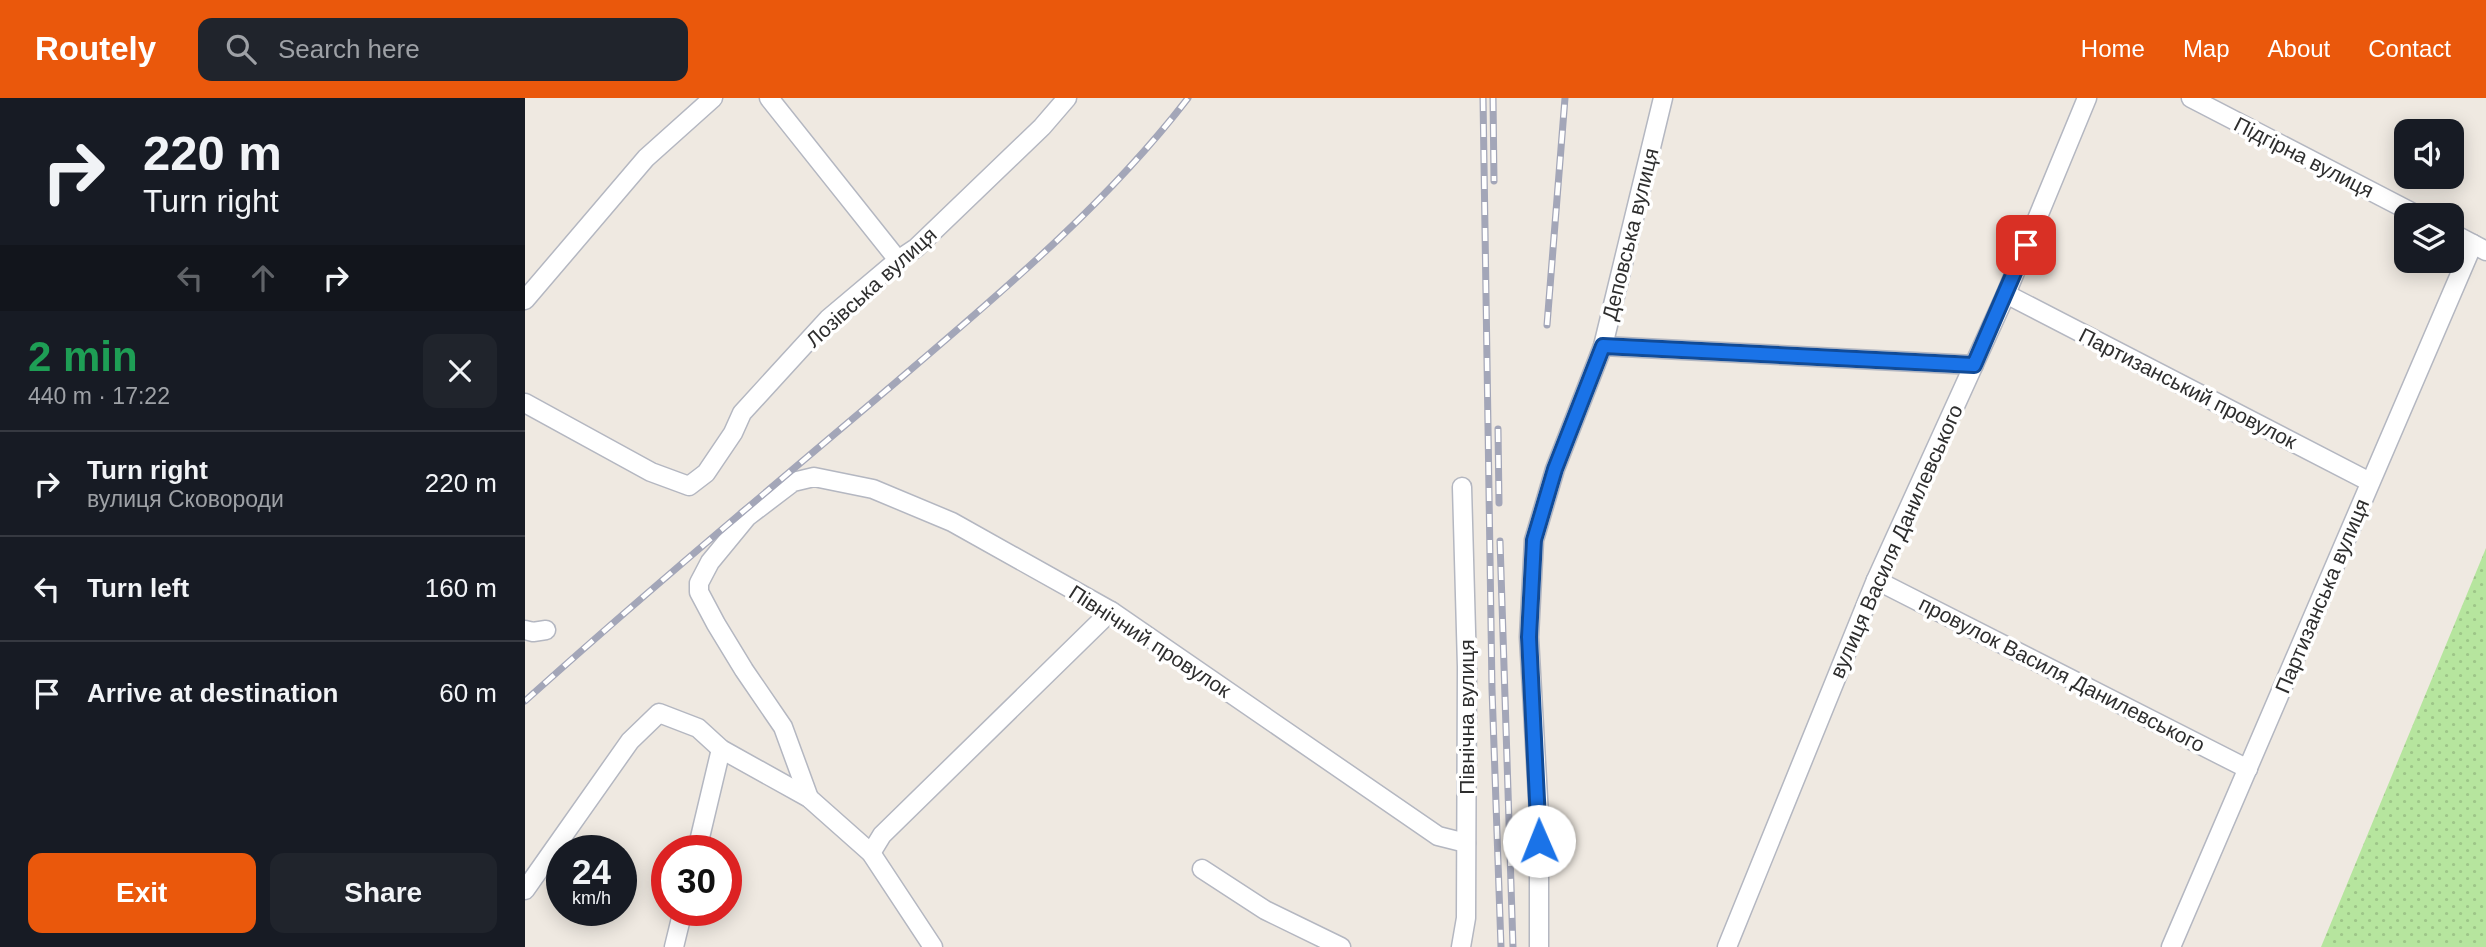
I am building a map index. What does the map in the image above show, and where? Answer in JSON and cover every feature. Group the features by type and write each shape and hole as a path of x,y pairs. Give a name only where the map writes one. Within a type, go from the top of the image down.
{"street":[{"path":"525,300 646,158 713,98"},
{"path":"769,98 898,260"},
{"name":"Лозівська вулиця","path":"525,403 651,472 689,486 706,473 733,433 742,413 819,329 898,260 916,248 1042,127 1067,98"},
{"name":"Деповська вулиця","path":"1539,947 1539,816 1529,637 1534,540 1555,469 1603,346 1663,98"},
{"name":"вулиця Василя Данилевського","path":"1727,947 1876,580 2006,294 2087,98"},
{"name":"Підгірна вулиця","path":"2191,98 2394,203"},
{"name":"Партизанська вулиця","path":"2171,947 2370,482 2479,248"},
{"name":"Партизанський провулок","path":"2006,294 2370,482"},
{"path":"1603,346 1974,365"},
{"name":"Північний провулок","path":"809,798 783,727 723,636 699,592 699,583 710,562 747,517 793,482 814,477 873,489 952,522 1111,611 1438,836 1467,843"},
{"name":"Північна вулиця","path":"1461,947 1466,918 1467,843 1467,667 1462,487"},
{"name":"провулок Василя Данилевського","path":"1876,580 2248,769"},
{"path":"871,853 882,835 1111,611"},
{"path":"525,630 546,630"},
{"path":"525,890 629,741 659,713 698,728 721,749 809,798 871,853 933,947"},
{"path":"701,835 721,749"},
{"path":"1202,870 1265,910 1341,947"},
{"path":"674,947 679,926"}],"green space":[{"path":"2486,548 2486,947 2321,947"}],"railway":[{"path":"525,701 1011,283 1122,176 1188,98"},
{"path":"1483,98 1492,689 1501,947"},
{"path":"1493,98 1494,181"},
{"path":"1547,325 1565,98"},
{"path":"1498,429 1499,503"},
{"path":"1500,541 1513,947"}],"route":[{"path":"1539,841 1529,637 1534,540 1555,469 1603,346 1974,365 2026,245"}]}
